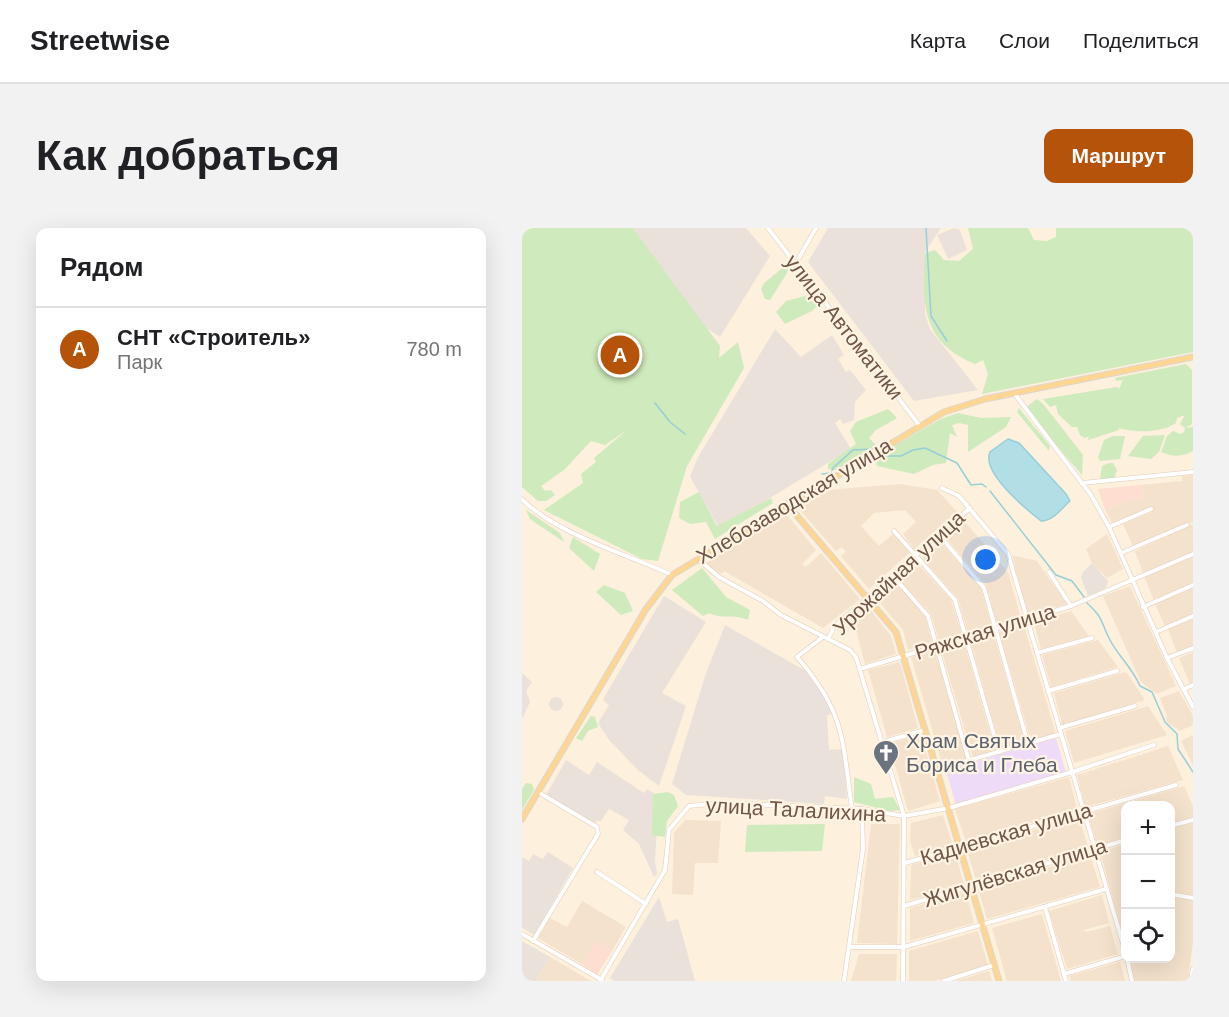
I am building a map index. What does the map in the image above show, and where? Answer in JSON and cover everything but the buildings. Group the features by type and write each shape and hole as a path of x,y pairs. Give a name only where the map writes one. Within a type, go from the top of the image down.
{"main road":[{"name":"Хлебозаводская улица","path":"522,819 633,629 655,595 672,575 920,426 964,404 1193,357"},
{"path":"787,504 891,624 904,656 999,981"}],"street":[{"name":"улица Автоматики","path":"768,228 920,426"},
{"path":"796,262 816,228"},
{"path":"1014,393 1081,483 1109,527 1143,607 1193,707"},
{"path":"1081,483 1193,472"},
{"path":"942,488 958,496 1008,554 1121,939"},
{"path":"522,499 537,513 572,531 672,575"},
{"name":"Урожайная улица","path":"852,809 842,729 821,683 797,657 826,638 834,627 970,508"},
{"path":"1109,527 1151,509"},
{"path":"1121,553 1186,525"},
{"path":"894,531 955,600 999,752"},
{"path":"940,536 984,588 1028,744"},
{"path":"1071,606 1193,554"},
{"path":"697,559 719,577 850,650 856,657 904,816 903,981"},
{"name":"Ряжская улица","path":"860,669 1071,606 1049,572"},
{"path":"893,576 928,616 969,761"},
{"path":"1143,607 1193,585"},
{"path":"1156,632 1193,616"},
{"path":"1037,653 1092,638"},
{"path":"1167,658 1193,648"},
{"path":"1048,691 1117,672"},
{"path":"1184,689 1193,685"},
{"path":"1059,728 1135,706"},
{"path":"883,742 926,730"},
{"path":"938,769 1061,734"},
{"name":"улица Талалихина","path":"646,904 665,870 669,830 688,806 720,803 862,809 904,816 949,808 1154,745"},
{"name":"Кадиевская улица","path":"905,863 1176,785"},
{"path":"533,941 598,834 597,827 538,792"},
{"path":"844,981 863,849 862,809"},
{"path":"1175,825 1193,820"},
{"name":"Жигулёвская улица","path":"904,906 1121,841"},
{"path":"522,934 601,981 646,904 597,872"},
{"path":"850,947 904,947 1106,889"},
{"path":"1175,895 1193,898"},
{"path":"1045,907 1066,981"},
{"path":"1064,974 1121,957"},
{"path":"1128,963 1132,981"},
{"path":"944,981 994,965"},
{"path":"1191,981 1193,969"}],"shaded area":[{"path":"633,228 746,228 770,256 720,337 703,326"},
{"path":"828,228 941,228 925,252 925,314 930,329 978,390 914,401 808,262"},
{"path":"954,228 960,230 967,250 948,259 937,235"},
{"path":"775,329 801,357 832,335 844,355 838,359 846,372 850,370 866,390 855,402 854,420 843,424 840,419 835,423 851,449 722,527 717,524 690,477 697,459"},
{"path":"1193,475 1193,522 1133,546 1123,524 1152,512 1151,507 1112,523 1105,510 1129,500 1143,499 1141,485 1182,481 1182,476"},
{"path":"900,484 937,490 957,512 914,549 903,534 916,522 905,510 874,513 861,526 879,546 893,534 910,552 869,589 841,556 846,552 842,547 836,551 798,508 827,490"},
{"path":"1141,485 1143,499 1129,500 1105,510 1098,489"},
{"path":"787,515 816,550 802,564 806,567 821,553 860,599 823,628 724,571 722,574 710,568 706,563"},
{"path":"965,522 1008,572 1021,618 997,624 986,585 946,538"},
{"path":"1193,524 1193,552 1143,573 1135,551"},
{"path":"1107,534 1123,569 1107,578 1092,563 1086,549"},
{"path":"941,542 981,588 992,627 968,633 958,598 922,558"},
{"path":"1012,555 1037,561 1067,604 1028,615"},
{"path":"1193,556 1193,584 1154,600 1144,577"},
{"path":"917,563 951,600 962,635 939,641 931,614 900,580"},
{"path":"1092,563 1108,581 1106,588 1088,596 1081,578 1083,572"},
{"path":"895,582 925,616 932,643 908,650 903,630 876,598"},
{"path":"1130,586 1176,686 1157,694 1141,682 1103,596"},
{"path":"1193,587 1193,614 1165,626 1155,604"},
{"path":"664,596 706,622 662,693 686,706 659,786 638,770 609,740 598,723 609,705 603,700 606,694"},
{"path":"868,607 891,636 896,654 865,664 853,619"},
{"path":"1071,611 1089,636 1041,649 1034,622"},
{"path":"1193,618 1193,646 1177,653 1168,629"},
{"path":"725,625 804,670 822,693 833,713 827,716 829,750 843,749 847,799 825,796 824,804 686,795 672,784 706,673"},
{"path":"1024,625 1056,734 1031,741 999,632"},
{"path":"993,633 1025,742 1001,750 970,640"},
{"path":"1098,640 1118,667 1051,687 1042,655"},
{"path":"964,642 995,751 973,758 941,649"},
{"path":"935,651 967,760 943,767 911,657"},
{"path":"1193,652 1193,683 1190,684 1179,658"},
{"path":"900,662 918,728 887,737 868,670"},
{"path":"1126,672 1145,700 1062,725 1054,693"},
{"path":"522,673 532,682 526,691 530,702 522,719"},
{"path":"1179,691 1193,716 1193,725 1180,731 1166,721 1167,716 1160,698"},
{"path":"556,697 561,699 563,704 561,709 556,711 551,709 549,704 551,699"},
{"path":"1148,706 1167,735 1074,763 1065,731"},
{"path":"921,734 940,801 908,811 889,744"},
{"path":"1193,735 1193,765 1181,741"},
{"path":"1056,738 1066,773 956,805 946,770"},
{"path":"1168,746 1183,780 1085,807 1077,775"},
{"path":"566,760 589,775 597,762 644,793 647,789 659,796 655,860 657,874 654,877 639,844 623,830 629,820 609,809 601,821 592,822 546,795"},
{"path":"1069,777 1077,809 966,842 955,809"},
{"path":"1184,786 1193,806 1193,817 1175,823 1175,801 1133,801"},
{"path":"1121,804 1121,838 1097,846 1088,814"},
{"path":"943,815 953,846 915,856 910,841 911,823"},
{"path":"1079,816 1088,848 976,880 967,850"},
{"path":"685,820 721,821 718,863 695,863 693,895 672,894 674,833"},
{"path":"1193,822 1193,896 1175,894 1175,827"},
{"path":"871,824 900,824 897,944 857,943"},
{"path":"1121,846 1121,928 1100,852"},
{"path":"548,852 573,868 534,935 522,928 522,857 529,861 533,854 543,859"},
{"path":"955,852 964,885 910,900 911,865"},
{"path":"1090,855 1100,887 987,919 978,888"},
{"path":"966,892 974,923 910,941 910,908"},
{"path":"1102,895 1109,923 1084,930 1086,932 1110,926 1118,954 1067,969 1049,911"},
{"path":"659,897 667,922 678,919 695,981 614,981 610,978"},
{"path":"1175,898 1193,900 1193,941 1188,981 1134,981 1130,963 1175,963"},
{"path":"582,901 626,927 612,951 596,942 582,964 538,938 550,918 567,927"},
{"path":"1042,914 1061,981 1007,981 992,928"},
{"path":"978,931 988,965 935,981 909,981 909,951"},
{"path":"522,941 550,957 536,981 522,981"},
{"path":"596,941 612,951 597,975 582,964"},
{"path":"859,954 897,954 896,981 851,981"},
{"path":"550,957 591,981 536,981"},
{"path":"1120,962 1125,981 1071,981 1069,976"},
{"path":"989,971 992,981 955,981"}],"green space":[{"path":"522,228 633,228 720,346 719,358 738,342 744,368 687,466 658,561 642,559 544,510 583,483 581,474 596,462 594,458 627,430 605,445 591,441 564,470 541,486 545,491 551,490 555,495 546,501 538,501 522,487"},
{"path":"968,228 1028,228 1034,240 1047,241 1056,237 1056,228 1193,228 1193,352 982,394 988,374 983,360 975,364 944,345 935,333 925,305 925,253 935,250 944,260 959,261 973,249"},
{"path":"785,266 788,267 787,273 770,300 765,299 761,289 764,283"},
{"path":"814,294 818,305 812,311 785,324 776,312 786,301"},
{"path":"1186,364 1192,370 1192,424 1185,428 1180,424 1185,415 1177,418 1176,423 1163,429 1133,431 1119,428 1119,430 1088,440 1089,436 1085,438 1080,435 1077,427 1072,427 1058,414 1056,405 1050,407 1043,399 1117,387 1119,389 1123,380 1116,381 1115,378"},
{"path":"1037,399 1083,455 1082,475 1025,408"},
{"path":"1019,408 1050,446 1049,451 1017,412"},
{"path":"888,409 897,418 876,430 869,438 877,446 836,470 828,469 828,464 856,444 850,431 856,422"},
{"path":"958,413 981,418 1011,417 1006,427 968,452 968,425 959,423 952,425 957,437 950,433 946,463 933,465 914,474 877,466 875,457 941,419"},
{"path":"1193,427 1193,451 1177,456 1161,452 1167,436 1173,431 1180,434 1185,428"},
{"path":"1165,435 1159,452 1151,459 1128,456 1143,436"},
{"path":"1113,436 1125,436 1120,459 1100,461 1098,457 1104,440"},
{"path":"1113,463 1117,470 1114,479 1100,479 1102,466"},
{"path":"699,492 717,526 771,498 773,503 715,539 706,522 690,524 679,518 680,502"},
{"path":"526,510 560,533 564,542 530,519"},
{"path":"573,537 600,554 594,571 569,548"},
{"path":"702,568 726,597 750,610 748,620 709,613 703,616 672,590"},
{"path":"604,585 625,593 633,611 621,615 596,592"},
{"path":"591,716 595,717 598,727 588,731 582,741 576,738"},
{"path":"854,777 871,784 875,799 893,797 900,810 890,811 854,802"},
{"path":"526,783 532,784 534,790 522,810 522,789"},
{"path":"668,792 674,795 678,806 667,821 665,837 652,835 653,794"},
{"path":"825,824 822,851 745,852 747,825"}],"water":[{"path":"1008,439 1019,443 1070,501 1049,519 1041,521 1025,508 1006,490 992,470 989,460 990,452"}],"waterway":[{"path":"926,228 931,316 947,341"},
{"path":"655,403 670,422 685,434"},
{"path":"888,456 901,456 913,450 925,448 957,463 971,485 982,484 986,487"},
{"path":"822,474 831,473 833,468 853,450 873,449"},
{"path":"990,491 1056,575 1072,581 1084,597"},
{"path":"1087,603 1099,616 1112,644 1140,686 1152,692 1165,722 1177,734 1178,749 1193,772"}],"place":[{"name":"СНТ «Строитель»","path":"620,355"},
{"name":"Храм Святых Бориса и Глеба","path":"886,776"}]}
